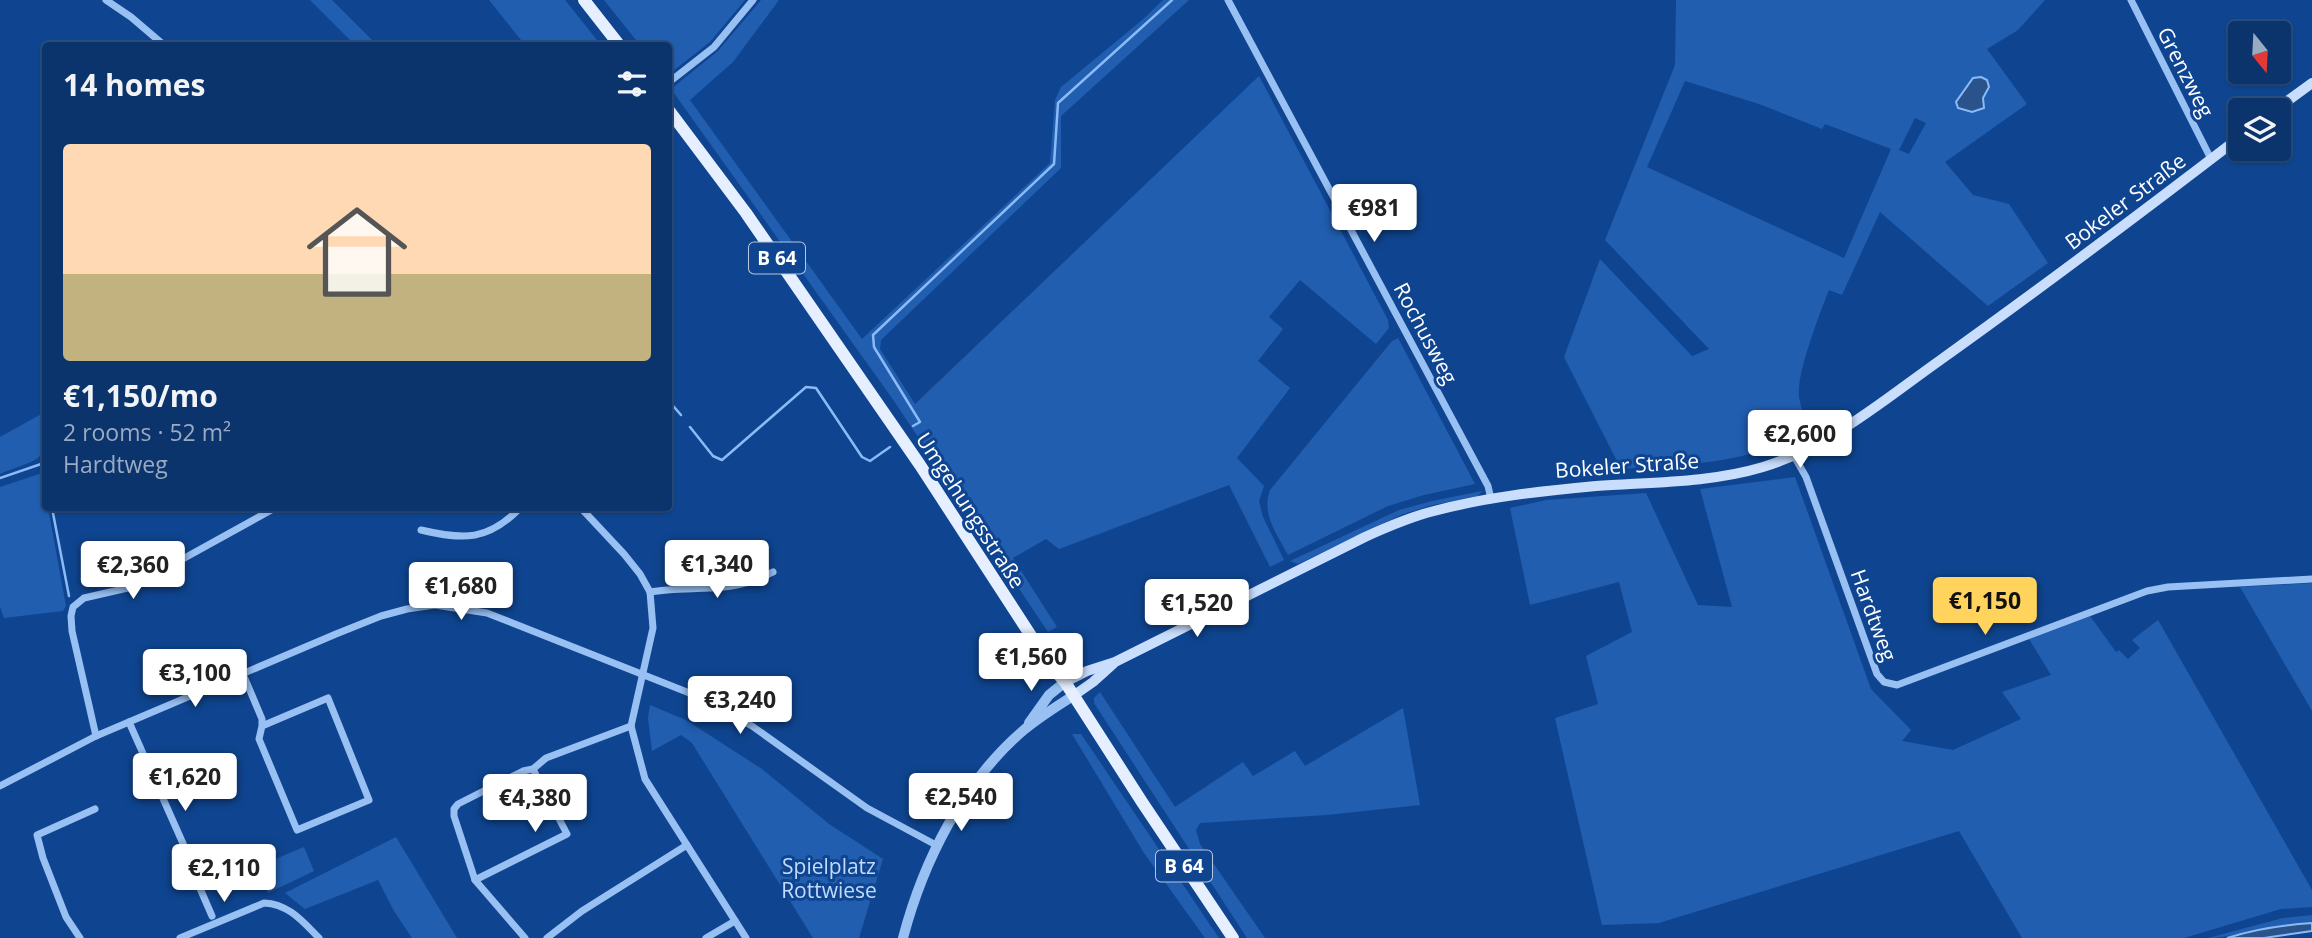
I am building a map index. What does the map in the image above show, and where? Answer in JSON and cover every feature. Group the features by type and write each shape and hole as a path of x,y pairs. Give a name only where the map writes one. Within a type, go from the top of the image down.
{"main road":[{"path":"584,0 617,42"},
{"path":"2291,98 2312,83"},
{"name":"Umgehungsstraße","path":"672,114 746,213 920,465 1233,938"},
{"name":"Bokeler Straße","path":"1065,682 1115,662 1365,537 1435,510 1545,491 1709,478 1764,467 1794,456 1847,426 2098,246 2228,146"},
{"name":"Bokeler Straße","path":"1073,696 1115,662"}],"street":[{"path":"106,0 160,42"},
{"path":"672,80 714,47 753,0"},
{"name":"Rochusweg","path":"1228,0 1482,475 1491,499"},
{"name":"Grenzweg","path":"2131,0 2211,159"},
{"name":"Hardtweg","path":"1794,456 1806,477 1877,674 1884,682 1897,685 2147,591 2168,587 2312,579"},
{"path":"96,736 72,632 73,607 84,598 132,587 270,511"},
{"path":"421,530 466,538 488,532 517,511"},
{"path":"584,511 624,554 650,592 653,628 631,726 645,779 746,938"},
{"path":"650,592 750,582 773,572"},
{"path":"0,786 96,736 381,616 435,605 487,613 692,694 752,726 867,807 936,845"},
{"path":"243,674 262,719 259,739 297,830 369,800 328,698 262,726"},
{"path":"902,938 936,845 968,794 1025,729 1049,695 1065,682"},
{"path":"1025,729 1073,696"},
{"path":"129,722 212,916"},
{"path":"525,938 475,880 453,809 512,777 533,769 546,758 631,726"},
{"path":"475,880 567,834 533,769"},
{"path":"80,938 66,917 37,835 95,809"},
{"path":"548,938 582,911 687,845"},
{"path":"180,938 264,903 274,903 285,907 319,938"},
{"path":"706,938 735,920"}],"green space":[{"path":"310,0 332,0 374,42 352,42"},
{"path":"489,0 565,0 599,42 523,42"},
{"path":"604,0 745,0 710,42 672,72 672,42 638,42"},
{"path":"761,0 779,0 733,62 690,100 862,339 1050,163 1055,100 1061,87 1163,0 1189,0 1061,116 1061,168 881,340 880,349 915,404 1259,76 1388,320 1389,328 1376,344 1300,280 1269,317 1283,329 1258,361 1290,388 1237,458 1264,486 1259,501 1263,517 1284,560 1270,567 1229,485 1059,549 1046,539 1013,558 1057,627 1048,632 894,401 672,90 718,51"},
{"path":"1676,0 2045,0 2018,30 1987,49 2027,104 1945,162 1973,195 2009,204 2048,263 1988,306 1880,212 1842,295 1829,290 1810,344 1799,387 1808,429 1742,456 1697,463 1621,469 1564,357 1600,259 1692,356 1709,349 1605,240 1675,65","holes":["1685,81 1759,104 1822,129 1825,124 1891,149 1844,258 1647,167","1915,118 1926,123 1909,154 1899,150"]},
{"path":"1398,338 1475,484 1388,506 1288,555 1269,516 1267,507 1270,490 1392,341"},
{"path":"42,414 42,453 35,460 0,474 0,437"},
{"path":"42,473 42,511 49,511 66,606 63,611 4,618 0,607 0,487"},
{"path":"1795,477 1871,689 1911,730 1902,741 1953,750 2021,719 2002,692 2051,675 2029,639 2090,616 2116,652 2119,650 2128,659 2140,648 2132,640 2158,620 2312,890 2312,907 2281,909 2184,938 2022,938 1959,831 1659,923 1602,925 1555,718 1598,704 1586,656 1632,632 1619,582 1530,605 1510,508 1546,500 1646,493 1698,605 1732,607 1700,489"},
{"path":"1482,491 1478,496 1403,514 1298,564 1290,561 1399,510"},
{"path":"2312,583 2312,711 2240,587"},
{"path":"1100,692 1175,807 1243,762 1253,776 1295,751 1305,766 1403,708 1420,805 1327,815 1200,823 1196,830 1200,844 1265,938 1247,938 1094,703 1094,698"},
{"name":"Spielplatz Rottwiese","path":"650,705 686,720 762,769 829,824 883,859 859,938 813,938 692,743 681,735 652,751 648,718"},
{"path":"1072,734 1081,734 1219,938 1205,938 1144,853"},
{"path":"396,837 457,938 412,938 378,880 305,909 285,893"},
{"path":"304,847 314,871 268,893 256,867"},
{"path":"2312,915 2312,923 2208,938 2283,918"}],"shaded area":[{"path":"1981,77 1987,80 1989,87 1983,98 1984,108 1972,112 1958,108 1956,102 1973,78"},
{"path":"2312,923 2312,931 2264,938 2227,938 2269,928"}],"waterway":[{"path":"913,426 920,422 874,347 873,335 1054,164 1058,103 1172,0"},
{"path":"690,427 713,456 722,460 806,387 816,388 862,457 870,461 890,447"},
{"path":"672,405 681,415"},
{"path":"0,478 42,464"},
{"path":"53,511 69,596"}]}
